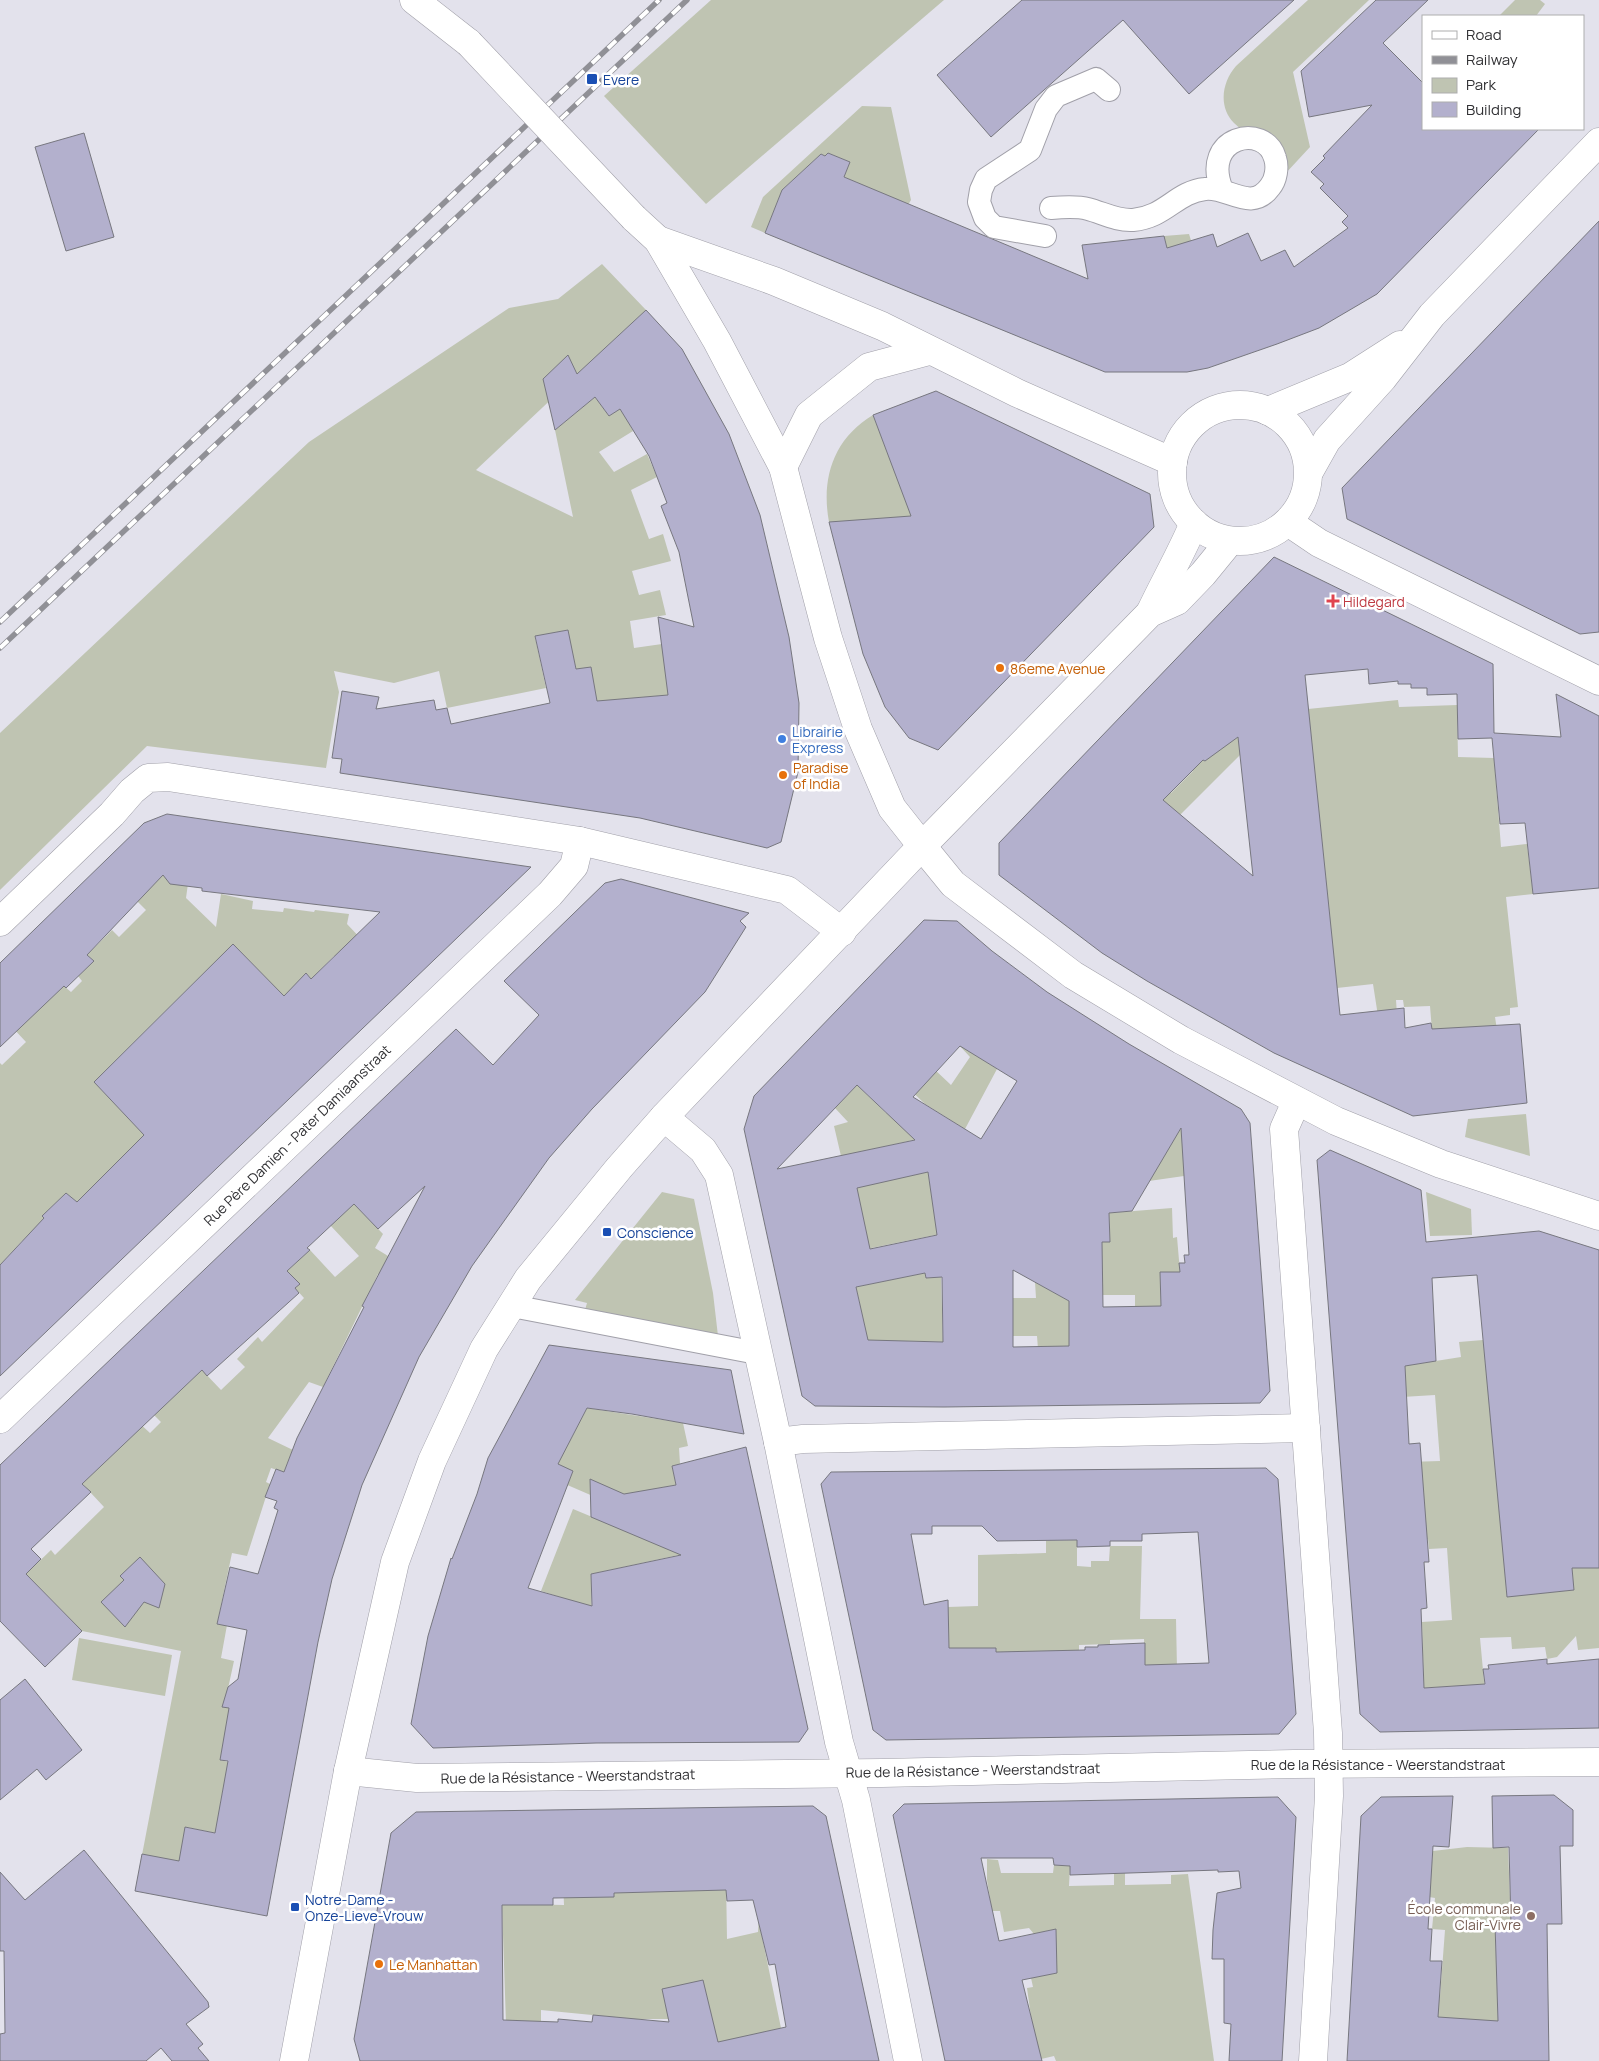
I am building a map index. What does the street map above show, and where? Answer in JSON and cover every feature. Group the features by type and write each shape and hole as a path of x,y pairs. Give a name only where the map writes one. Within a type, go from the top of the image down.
{"street":[{"path":"414,0 469,43"},
{"path":"438,0 469,43 634,218 658,240 717,340 783,467 828,638 858,729 892,808 953,884 1073,975 1181,1040 1296,1102 1336,1122 1441,1164 1599,1216"},
{"path":"1046,236 994,227 985,218 979,202 981,190 986,179 1030,150 1046,109 1056,96 1096,80 1109,90"},
{"path":"1309,472 1301,442 1287,424 1268,411 1247,405 1226,406 1207,414 1190,427 1178,444 1173,462 1172,481 1183,511 1204,532 1230,541 1261,539 1288,522 1299,508 1306,491 1309,472 1327,440 1382,378 1413,336 1599,142"},
{"path":"1051,208 1086,208 1131,220 1157,215 1176,201 1200,190 1222,190"},
{"path":"658,240 774,281 882,326 929,351 1173,462"},
{"path":"1268,411 1350,377 1413,336"},
{"path":"783,467 809,415 869,368 929,351"},
{"path":"1288,522 1319,543 1599,681"},
{"path":"294,2061 348,1771 395,1562 432,1461 484,1349 534,1272 619,1168 664,1117 922,846 1150,613 1179,559 1194,523"},
{"path":"1150,613 1177,601 1203,574 1230,541"},
{"path":"0,922 112,814 132,791 148,778 168,777 580,841 787,890 842,932"},
{"name":"Rue Père Damien - Pater Damiaanstraat","path":"0,1419 550,894 574,866 580,841"},
{"path":"1296,1102 1284,1129 1306,1428 1329,1796 1314,2061"},
{"path":"664,1117 703,1150 719,1175 778,1442 839,1742 856,1800 908,2061"},
{"path":"512,1306 757,1353"},
{"path":"778,1442 803,1439 1306,1428"},
{"name":"Rue de la Résistance - Weerstandstraat","path":"348,1771 417,1778 848,1773 1328,1764 1599,1762"}],"green space":[{"path":"711,0 944,0 706,204 604,96"},
{"path":"1308,0 1369,0 1293,72 1310,147 1285,174 1229,117 1224,102 1224,94 1231,72 1236,66"},
{"path":"1515,0 1540,0 1545,4 1537,15 1500,15"},
{"path":"862,106 891,107 911,200 908,205 844,177 850,162 828,153 825,156 821,154 782,190 765,233 751,227 763,197"},
{"path":"1189,234 1206,289 1180,297 1164,236"},
{"path":"602,264 646,310 476,470 573,517 555,430 595,397 609,416 621,408 633,431 599,452 614,472 647,454 657,477 631,490 649,539 663,534 671,561 632,571 639,595 660,590 666,615 630,621 634,648 662,644 702,692 613,700 600,715 576,669 567,630 535,637 546,688 447,708 439,671 394,683 334,671 339,692 326,768 147,746 0,890 0,733 309,442 509,308 558,299"},
{"path":"873,415 894,469 947,579 829,522 827,491 833,461 839,448 848,436"},
{"path":"1398,700 1399,707 1457,705 1458,757 1494,758 1501,847 1527,844 1533,894 1506,897 1518,1007 1510,1008 1510,1015 1495,1017 1497,1030 1432,1031 1430,1006 1404,1007 1403,1000 1396,1000 1397,1015 1378,1016 1373,984 1337,988 1240,755 1163,832 1151,775 1171,793 1193,771 1174,752 1308,709"},
{"path":"190,869 186,898 216,927 221,894 253,901 252,909 283,912 284,908 349,914 347,924 365,943 342,964 334,956 311,979 307,974 288,1001 233,944 94,1082 155,1146 122,1157 77,1202 66,1193 42,1216 55,1228 22,1241 0,1265 0,1063 2,1065 26,1042 12,1027 64,986 71,992 82,981 78,976 94,961 87,955 112,930 119,937 146,910 136,900 162,873"},
{"path":"958,1044 997,1069 965,1129 925,1104 894,1074 916,1052 951,1085 970,1057"},
{"path":"857,1085 886,1113 913,1107 918,1139 841,1156 834,1126 848,1122 835,1108"},
{"path":"1526,1114 1530,1156 1465,1137 1468,1119"},
{"path":"1180,1129 1190,1135 1184,1176 1149,1181"},
{"path":"928,1172 937,1229 945,1233 837,1255 857,1187"},
{"path":"662,1192 694,1199 713,1293 718,1336 585,1310 587,1303 575,1300"},
{"path":"1426,1192 1471,1209 1472,1235 1430,1236"},
{"path":"353,1203 383,1234 375,1248 393,1259 384,1276 378,1274 323,1387 309,1382 268,1438 293,1450 284,1472 271,1468 266,1482 270,1484 247,1556 232,1553 217,1624 227,1625 221,1658 234,1661 224,1707 244,1711 220,1760 228,1762 225,1789 223,1789 220,1804 226,1806 221,1834 186,1827 203,1866 142,1855 181,1651 82,1631 26,1574 51,1550 55,1555 104,1507 76,1477 104,1460 119,1448 132,1432 137,1421 150,1433 161,1422 154,1415 202,1370 221,1390 245,1367 237,1359 258,1337 262,1342 304,1298 295,1288 300,1284 287,1271 310,1250 335,1277 359,1256 330,1225"},
{"path":"1172,1208 1173,1238 1177,1237 1180,1272 1160,1272 1161,1306 1135,1328 1135,1295 1102,1295 1102,1242 1110,1241 1109,1213"},
{"path":"0,1265 9,1275 0,1284"},
{"path":"925,1273 926,1278 941,1277 943,1342 910,1341 879,1345 854,1338 854,1306 860,1304 856,1287"},
{"path":"1035,1282 1069,1301 1069,1348 1038,1349 1037,1336 1008,1336 1007,1298 1036,1298"},
{"path":"1483,1340 1540,1593 1573,1590 1572,1568 1599,1568 1599,1648 1578,1650 1576,1636 1557,1657 1547,1659 1545,1647 1512,1649 1511,1637 1480,1638 1488,1724 1460,1724 1457,1686 1424,1688 1422,1622 1452,1620 1447,1548 1429,1549 1428,1539 1423,1539 1408,1462 1440,1461 1435,1395 1402,1397 1404,1366 1461,1357 1459,1342"},
{"path":"587,1408 683,1423 688,1446 679,1448 680,1464 672,1466 676,1485 654,1489 688,1553 591,1574 592,1653 562,1656 560,1597 541,1591 573,1509 614,1526 602,1500 542,1474 560,1435 571,1439"},
{"path":"1077,1540 1077,1566 1091,1567 1091,1561 1109,1561 1110,1546 1142,1546 1140,1619 1176,1619 1177,1669 1145,1665 1144,1639 1110,1640 1110,1644 1079,1645 1079,1655 996,1652 996,1648 980,1648 980,1654 949,1655 948,1607 978,1606 978,1555 1046,1553 1046,1541"},
{"path":"79,1638 172,1655 165,1696 72,1680"},
{"path":"1467,1847 1508,1848 1511,1924 1495,1925 1499,2051 1472,2061 1416,1994 1440,1996 1445,1930 1432,1929 1435,1898 1429,1897 1433,1851"},
{"path":"987,1859 998,1860 1001,1873 1053,1873 1054,1865 1070,1866 1069,1886 1114,1885 1114,1874 1125,1873 1125,1885 1171,1884 1171,1875 1188,1874 1214,2061 1056,2061 1054,2056 1037,2060 1027,1988 1033,1987 1031,1978 1056,1973 1056,1934 1051,1930 1034,1934 1029,1928 1004,1932 1000,1911 992,1911 987,1880"},
{"path":"614,1876 661,1892 678,1891 678,1886 726,1879 727,1939 758,1932 760,1900 761,1932 781,2028 713,2044 671,2019 633,2019 541,2010 541,2024 506,2024 502,1904 564,1905 563,1880 598,1897 614,1897"}],"building":[{"path":"1022,0 1294,0 1189,94 1123,20 991,137 937,75"},
{"path":"1376,0 1428,0 1383,43 1422,82 1422,130 1538,130 1377,294 1319,328 1208,368 1187,372 1105,372 765,233 782,190 821,154 825,156 828,153 850,162 844,177 1088,279 1082,245 1164,236 1167,248 1213,234 1217,247 1248,233 1261,261 1285,250 1294,267 1348,228 1342,222 1348,216 1320,188 1324,184 1311,172 1325,158 1323,156 1372,105 1309,117 1301,71"},
{"path":"84,133 114,237 66,251 35,147"},
{"path":"1599,221 1599,632 1580,634 1347,519 1342,488"},
{"path":"646,310 682,349 729,434 760,515 789,637 799,703 798,772 781,842 767,848 640,818 340,773 342,759 332,758 342,691 379,697 376,709 434,700 436,710 447,708 451,724 550,703 535,636 568,630 576,669 591,667 597,701 668,695 658,617 694,627 679,552 661,506 667,503 649,456 620,409 609,416 595,397 555,430 543,379 568,355 577,374"},
{"path":"936,391 1150,494 1154,527 938,750 909,738 885,707 863,654 829,522 911,516 873,415"},
{"path":"1274,557 1493,664 1494,733 1561,737 1556,694 1599,716 1599,888 1533,894 1525,823 1500,824 1492,738 1458,739 1457,694 1427,695 1427,688 1411,688 1411,684 1398,684 1398,681 1369,684 1368,669 1305,675 1340,1015 1404,1008 1405,1028 1431,1023 1432,1029 1520,1024 1527,1103 1413,1116 1274,1053 1147,981 1102,953 999,875 999,843","holes":["1238,737 1253,876 1163,800 1203,760 1205,761"]},
{"path":"167,814 531,867 0,1376 0,1265 44,1218 42,1216 66,1193 77,1202 144,1135 94,1082 233,944 284,996 306,973 311,979 380,912 202,891 202,888 170,884 163,875 87,955 94,961 66,988 64,986 0,1047 0,963 144,823"},
{"path":"621,879 749,913 740,921 746,927 705,992 592,1109 549,1158 472,1266 419,1357 362,1485 332,1579 318,1642 267,1916 135,1891 142,1854 179,1861 185,1827 215,1833 228,1761 220,1760 229,1708 222,1707 228,1687 238,1679 247,1630 217,1624 230,1567 258,1574 278,1510 274,1508 277,1501 265,1497 276,1469 284,1472 297,1438 364,1307 362,1306 425,1186 378,1229 354,1204 307,1248 310,1250 287,1271 300,1284 295,1288 299,1293 207,1376 202,1370 82,1484 91,1492 31,1549 41,1559 26,1574 82,1631 45,1667 0,1621 0,1465 456,1029 493,1065 539,1015 504,981 605,883"},
{"path":"924,920 957,921 992,951 1047,992 1129,1044 1241,1109 1250,1123 1270,1391 1260,1403 944,1407 815,1406 802,1396 744,1129 754,1096","holes":["960,1046 1017,1081 981,1139 913,1097","857,1085 915,1140 777,1169","1181,1128 1189,1255 1184,1255 1185,1263 1179,1263 1180,1272 1160,1272 1161,1306 1103,1307 1102,1242 1110,1242 1109,1213 1132,1211","928,1172 937,1235 870,1249 857,1188","1013,1270 1069,1301 1069,1346 1013,1347","925,1273 926,1278 942,1277 943,1342 868,1340 856,1287"]},
{"path":"1330,1150 1421,1190 1426,1242 1539,1231 1599,1250 1599,1568 1572,1568 1574,1590 1507,1597 1477,1275 1432,1278 1436,1361 1405,1366 1409,1444 1420,1443 1429,1562 1424,1562 1427,1608 1421,1609 1424,1688 1485,1684 1483,1669 1489,1669 1488,1665 1547,1659 1547,1664 1599,1659 1599,1728 1380,1732 1360,1714 1317,1160"},
{"path":"549,1345 731,1370 744,1434 587,1408 558,1464 573,1471 528,1588 592,1606 591,1574 681,1555 591,1517 590,1479 624,1494 676,1485 672,1466 746,1447 808,1729 799,1742 596,1743 433,1748 411,1724 428,1636 451,1558 477,1494 488,1458"},
{"path":"1266,1468 1278,1479 1296,1714 1279,1734 886,1740 873,1730 821,1484 831,1472","holes":["932,1526 982,1526 997,1541 1077,1540 1077,1547 1110,1546 1110,1541 1142,1541 1142,1534 1198,1532 1209,1663 1145,1665 1145,1643 1098,1645 1098,1647 1085,1647 1085,1650 996,1652 996,1648 949,1648 948,1600 924,1605 911,1534 932,1534"]},
{"path":"140,1557 165,1584 159,1608 144,1602 125,1627 101,1602 124,1580 120,1576"},
{"path":"25,1679 82,1750 46,1780 37,1769 0,1800 0,1700"},
{"path":"1554,1795 1573,1810 1573,1846 1560,1846 1562,1924 1547,1924 1549,2061 1347,2061 1361,1816 1381,1797 1453,1796 1449,1847 1433,1846 1428,1929 1432,1929 1430,1961 1442,1961 1438,2017 1498,2021 1495,1924 1511,1924 1509,1847 1493,1848 1492,1796"},
{"path":"1278,1797 1296,1817 1282,2061 1229,2061 1231,2024 1224,2023 1224,1959 1212,1959 1213,1930 1217,1893 1241,1888 1239,1871 1070,1875 1070,1866 1054,1865 1053,1858 981,1858 999,1941 1056,1929 1057,1973 1022,1980 1042,2061 945,2061 893,1815 904,1804"},
{"path":"813,1806 826,1816 879,2061 360,2061 354,2039 391,1833 416,1812","holes":["726,1890 727,1901 753,1900 769,1965 775,1964 786,2027 718,2042 703,1980 662,1989 669,2022 593,2015 592,2022 558,2019 558,2022 503,2020 502,1905 553,1905 553,1898 614,1897 614,1893"]},
{"path":"84,1850 208,2002 209,2007 186,2024 203,2044 198,2048 209,2061 172,2061 161,2048 146,2061 0,2061 0,2034 5,2033 4,1951 0,1951 0,1872 25,1900"}],"railway":[{"path":"0,622 659,0"},
{"path":"0,648 687,0"}],"place":[{"name":"Evere","path":"592,79"},
{"name":"Hildegard","path":"1333,601"},
{"name":"86eme Avenue","path":"1000,668"},
{"name":"Librairie Express","path":"782,739"},
{"name":"Paradise of India","path":"783,775"},
{"name":"Conscience","path":"607,1232"},
{"name":"Notre-Dame - Onze-Lieve-Vrouw","path":"295,1907"},
{"name":"École communale Clair-Vivre","path":"1531,1916"},
{"name":"Le Manhattan","path":"379,1964"}]}
